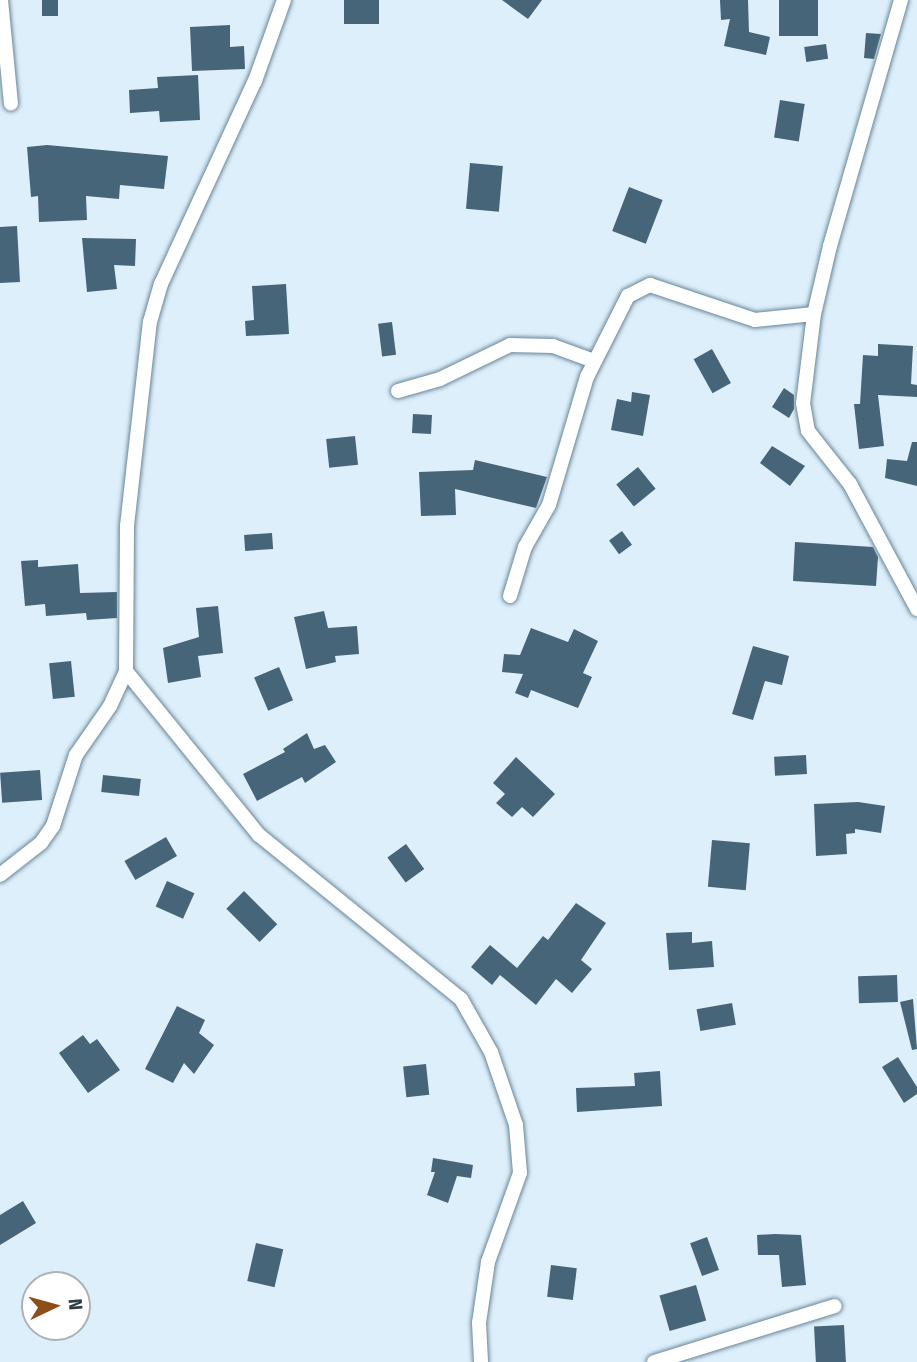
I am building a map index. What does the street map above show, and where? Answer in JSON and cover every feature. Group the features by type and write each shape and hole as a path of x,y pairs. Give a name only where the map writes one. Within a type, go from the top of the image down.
{"street":[{"path":"1,0 11,104"},
{"path":"0,875 41,843 53,826 76,755 110,706 126,671 127,526 150,322 161,284 255,81 284,0"},
{"path":"901,0 814,314 803,403 808,431 850,484 917,609"},
{"path":"510,597 525,547 549,505 575,409 594,361 628,296 650,285 755,320 814,314"},
{"path":"398,391 440,379 510,345 553,346 594,361"},
{"path":"126,671 259,835 461,999 491,1052 516,1125 520,1173 488,1262 479,1323 481,1362"},
{"path":"654,1362 835,1306"}],"building":[{"path":"42,0 58,0 58,16 42,16"},
{"path":"344,0 379,0 379,24 344,24"},
{"path":"502,0 542,0 528,19"},
{"path":"720,0 748,0 749,32 770,37 766,55 724,46 730,19 721,20"},
{"path":"779,0 818,0 818,36 779,36"},
{"path":"230,25 230,47 244,46 245,69 192,71 190,27"},
{"path":"866,33 881,34 874,59 864,58"},
{"path":"826,44 828,59 806,62 804,47"},
{"path":"198,75 200,120 160,122 159,111 130,113 129,90 158,88 157,77"},
{"path":"780,100 805,104 799,141 774,138"},
{"path":"47,145 168,156 164,189 120,185 119,199 86,196 87,220 39,222 38,196 31,197 27,147"},
{"path":"470,163 503,166 499,212 466,209"},
{"path":"629,187 663,200 646,244 612,231"},
{"path":"17,226 20,282 0,283 0,227"},
{"path":"82,238 136,239 135,266 114,265 117,289 87,292"},
{"path":"286,284 289,334 246,336 245,321 254,320 252,286"},
{"path":"392,322 396,355 382,356 378,324"},
{"path":"878,344 913,346 911,384 917,385 917,397 878,395 884,446 859,449 854,404 860,404 863,355 878,356"},
{"path":"712,349 731,383 713,393 694,359"},
{"path":"784,388 794,395 794,409 789,418 772,407"},
{"path":"632,392 650,395 643,436 611,430 617,399 631,402"},
{"path":"413,414 432,415 431,434 412,433"},
{"path":"355,436 358,465 329,468 326,439"},
{"path":"912,442 917,442 917,486 885,478 887,459 907,461"},
{"path":"772,446 805,466 790,486 760,463"},
{"path":"475,460 547,477 536,508 455,489 456,515 421,516 419,472 473,470"},
{"path":"638,467 656,489 634,506 616,485"},
{"path":"622,531 632,545 619,554 609,540"},
{"path":"272,533 273,549 245,551 244,535"},
{"path":"795,542 873,547 878,557 876,586 793,581"},
{"path":"38,560 38,567 78,564 80,593 117,592 117,618 87,620 86,613 46,616 45,604 25,606 21,561"},
{"path":"218,606 223,653 198,656 201,677 168,683 163,648 199,637 196,608"},
{"path":"324,611 328,628 357,626 359,654 335,656 336,662 306,669 294,617"},
{"path":"531,628 568,642 574,629 598,641 583,673 592,677 578,708 531,690 528,698 515,693 523,674 502,672 504,654 520,655"},
{"path":"753,646 789,656 782,685 765,681 753,720 732,714"},
{"path":"71,661 75,697 53,699 49,663"},
{"path":"279,667 293,700 268,711 254,678"},
{"path":"307,733 314,749 325,745 336,762 305,783 302,777 257,801 243,774 285,752 283,749"},
{"path":"806,755 807,774 775,776 774,757"},
{"path":"516,757 555,794 533,817 522,807 512,817 496,803 505,794 493,783"},
{"path":"40,770 42,800 2,803 0,773"},
{"path":"103,775 141,779 139,796 101,792"},
{"path":"858,802 885,806 881,833 855,829 855,833 846,834 847,854 816,856 814,804"},
{"path":"166,837 177,856 135,880 124,861"},
{"path":"712,840 750,843 746,890 708,887"},
{"path":"406,844 424,869 406,883 387,858"},
{"path":"167,881 194,893 183,919 156,907"},
{"path":"244,891 277,924 260,942 226,909"},
{"path":"576,903 606,923 581,960 592,969 572,993 556,979 536,1005 500,975 492,985 471,967 490,945 517,968 543,936 548,940"},
{"path":"692,932 692,943 712,941 714,967 669,970 666,933"},
{"path":"897,975 898,1002 859,1003 858,976"},
{"path":"913,999 917,1049 912,1050 900,1002"},
{"path":"732,1003 736,1025 700,1031 697,1009"},
{"path":"177,1006 205,1020 199,1033 214,1045 194,1074 184,1063 173,1083 145,1069"},
{"path":"83,1035 90,1044 97,1039 120,1070 88,1093 59,1053"},
{"path":"898,1057 917,1087 917,1094 904,1103 882,1067"},
{"path":"426,1064 429,1095 406,1097 403,1066"},
{"path":"660,1071 662,1106 577,1112 576,1088 635,1086 634,1073"},
{"path":"433,1158 473,1165 471,1178 457,1176 448,1203 427,1195 435,1172 431,1172"},
{"path":"23,1201 36,1223 0,1245 0,1215"},
{"path":"757,1235 801,1235 806,1285 782,1287 779,1255 758,1255"},
{"path":"707,1237 719,1270 702,1276 690,1243"},
{"path":"256,1243 283,1249 275,1287 247,1281"},
{"path":"551,1265 577,1268 573,1300 547,1297"},
{"path":"696,1285 706,1321 670,1331 659,1295"},
{"path":"844,1325 846,1362 816,1362 814,1327"}]}
